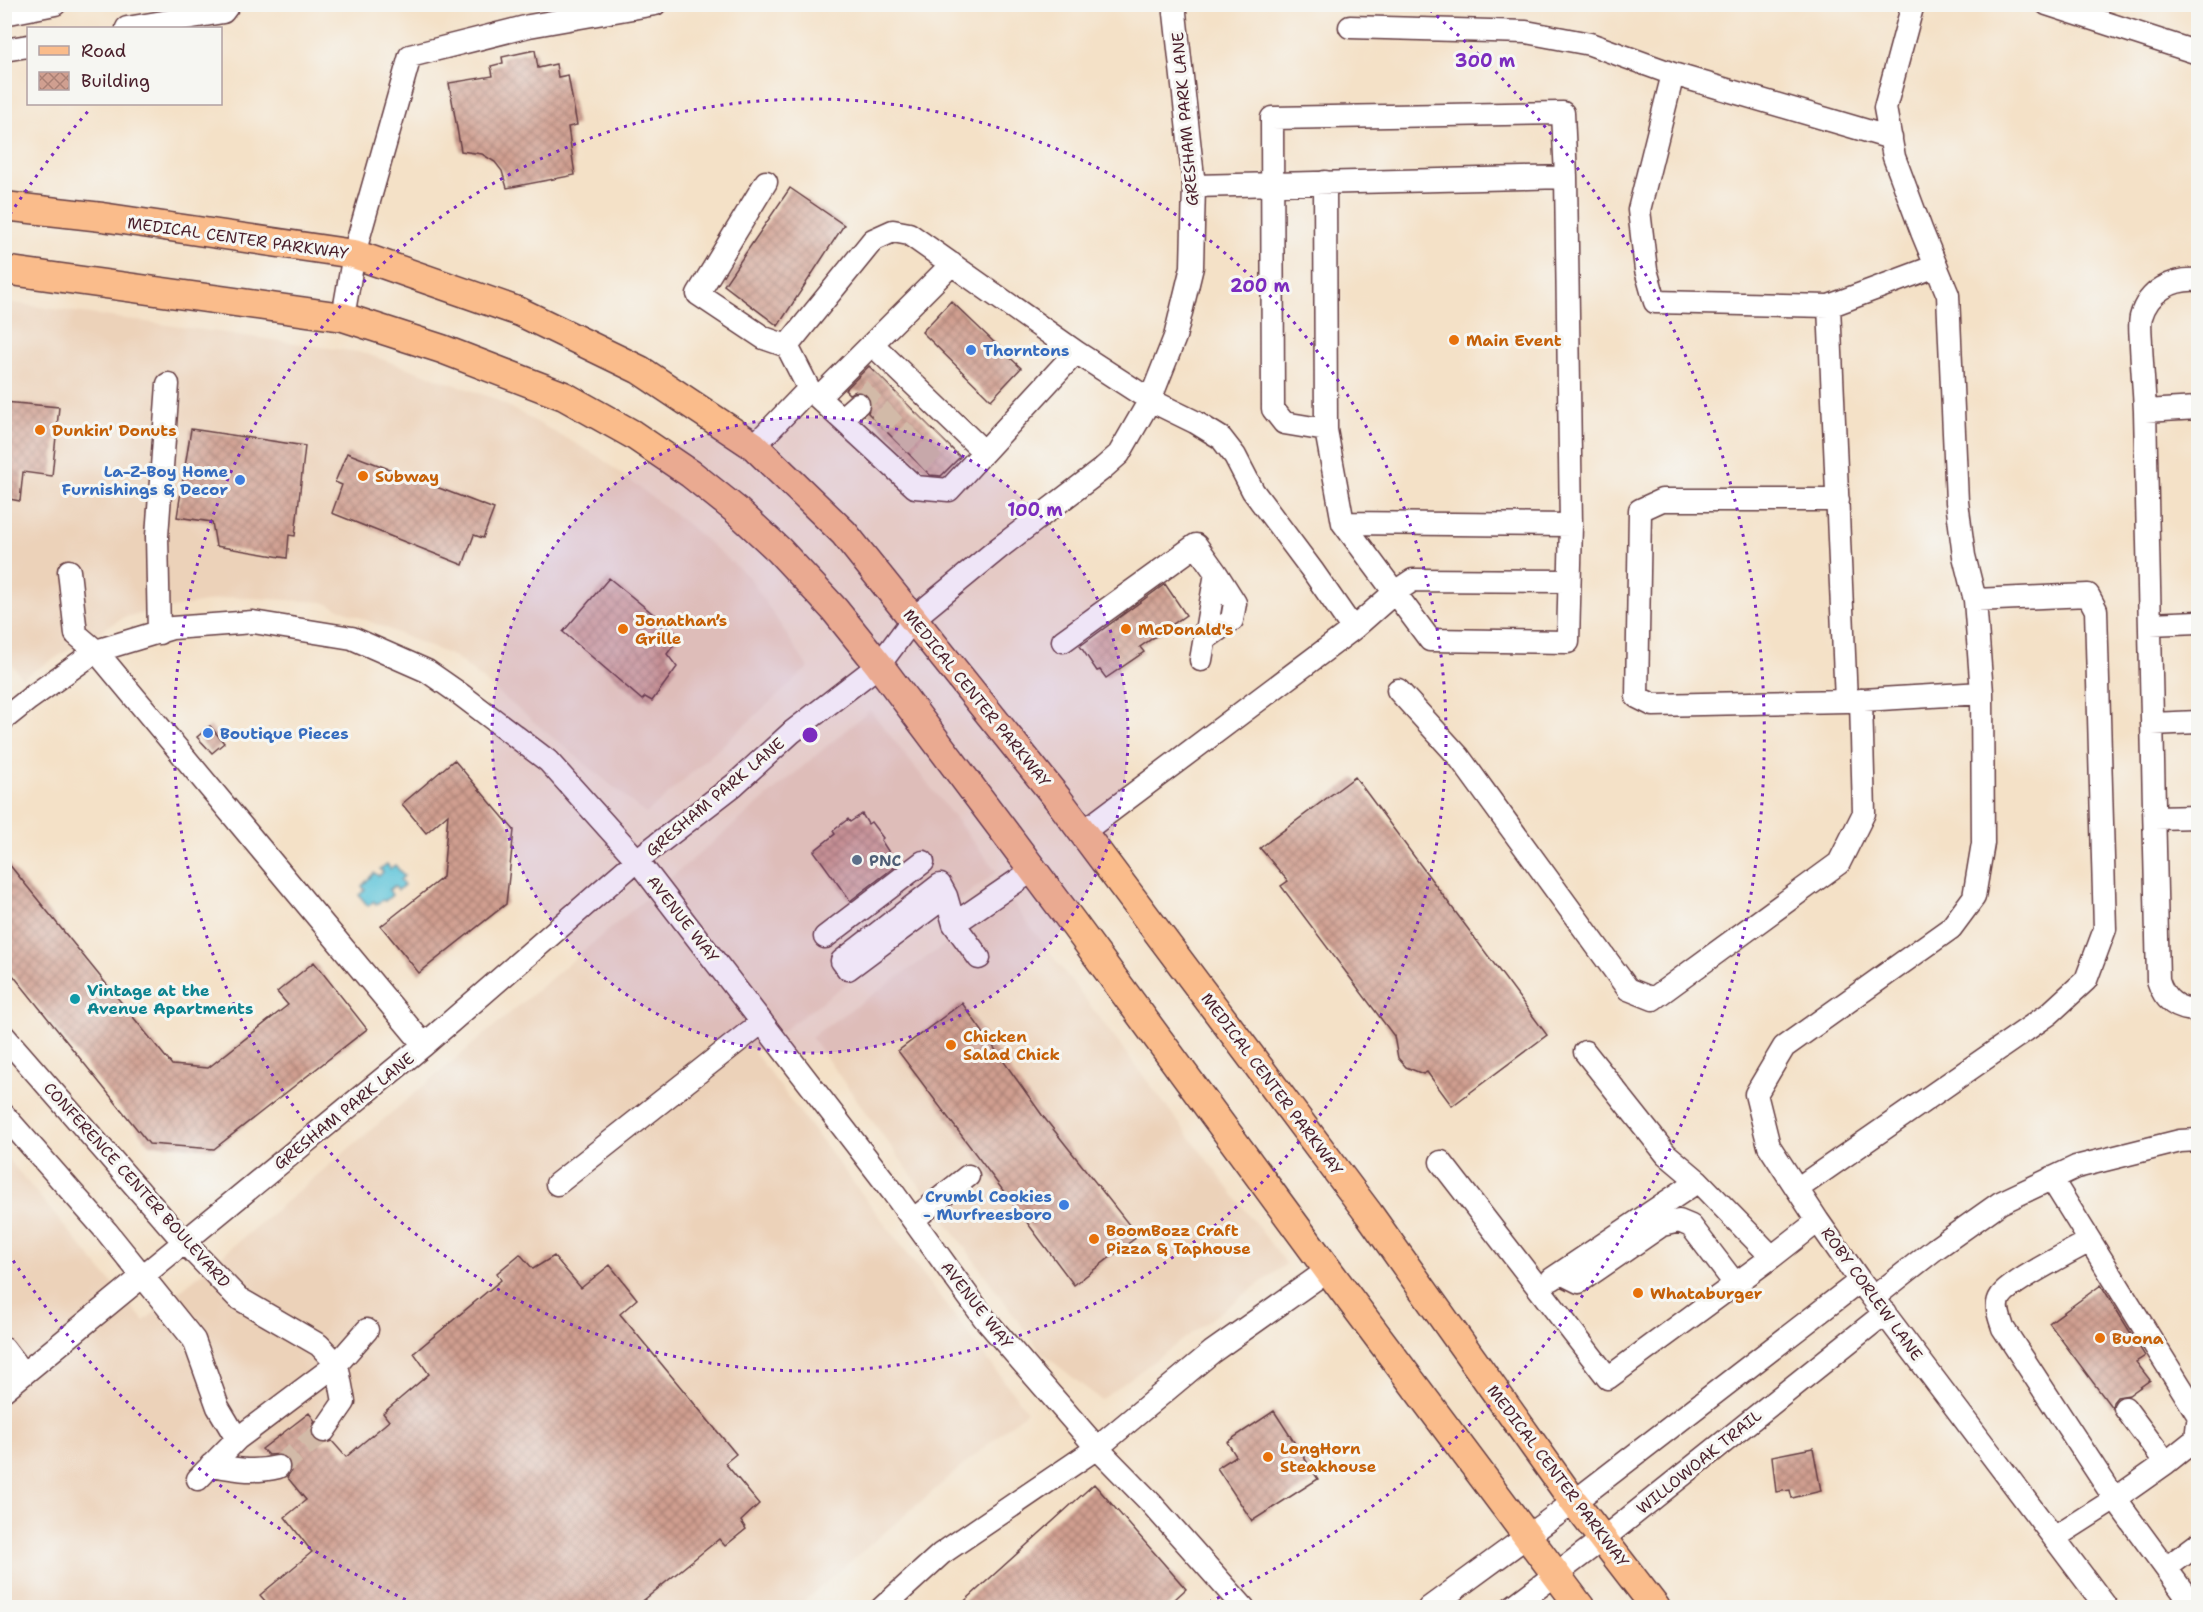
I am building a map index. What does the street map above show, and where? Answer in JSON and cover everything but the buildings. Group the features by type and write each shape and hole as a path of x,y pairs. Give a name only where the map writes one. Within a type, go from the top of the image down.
{"main road":[{"name":"MEDICAL CENTER PARKWAY","path":"4,206 102,217 354,254 520,312 640,370 754,446 844,533 1083,832 1369,1214 1574,1502 1656,1608"},
{"path":"4,270 343,317 442,349 564,396 622,428 691,474 736,510 779,550 834,609 879,665 1581,1608"}],"street":[{"path":"4,14 55,4"},
{"path":"133,27 223,12 229,4"},
{"path":"343,317 354,254 410,56 529,26 655,4"},
{"name":"GRESHAM PARK LANE","path":"4,1390 424,1045 637,860 734,785 792,732 879,665 914,618 1119,454 1150,400 1175,337 1192,267 1194,186 1174,4"},
{"path":"1818,1221 1769,1146 1756,1094 1784,1047 1951,928 1974,897 1983,843 1982,693 1975,600 1964,556 1957,502 1948,295 1894,157 1885,108 1913,4"},
{"path":"2047,4 2199,53"},
{"path":"1350,27 1527,32 1590,44 1673,74 1891,138"},
{"path":"4,50 27,46"},
{"path":"1673,74 1639,210 1646,270 1655,302 1829,306 1936,266"},
{"path":"1325,182 1326,430 1343,523 1430,640 1568,642 1571,525 1563,113 1272,118 1273,409 1284,423 1326,430"},
{"path":"1194,186 1566,177"},
{"path":"766,182 698,294 764,338 787,346 814,393 850,411 911,470 915,487 949,490 1077,352"},
{"path":"787,346 873,240 893,231 909,234 1077,352 1150,400 1195,422 1221,438 1235,456 1252,491 1353,629"},
{"path":"754,446 872,344 952,264"},
{"path":"2199,280 2186,279 2168,284 2145,304 2140,320 2145,411 2158,980 2162,993 2171,1003 2186,1010 2199,1010"},
{"path":"1398,690 1459,757 1628,989 1653,999 1839,863 1864,813 1838,500 1829,306"},
{"path":"872,344 889,373 950,433 984,452"},
{"path":"159,633 157,536 168,384"},
{"path":"2145,411 2199,408"},
{"path":"1838,500 1662,500 1640,510 1637,697 1653,705 1853,700 1982,693"},
{"path":"1343,523 1571,525"},
{"path":"1063,641 1196,545 1216,573 1203,649"},
{"path":"69,571 76,634 96,651 424,1045"},
{"path":"1083,832 1353,629 1395,592 1413,580 1569,581"},
{"path":"1797,1189 2049,1014 2086,980 2105,929 2096,610 2088,595 1975,600"},
{"name":"AVENUE WAY","path":"4,719 96,651 172,628 254,622 352,638 427,671 548,761 637,860 762,1022 984,1318 1097,1448 1149,1501 1230,1603"},
{"path":"2150,624 2199,622"},
{"path":"2152,724 2199,722"},
{"path":"2155,818 2199,817"},
{"path":"954,924 1033,870"},
{"path":"833,948 935,879 954,924 979,958"},
{"path":"557,1184 762,1022"},
{"name":"CONFERENCE CENTER BOULEVARD","path":"4,1036 184,1242 238,1298 319,1345 337,1364"},
{"path":"1585,1052 1666,1154 1698,1182 1772,1257"},
{"path":"4,1114 107,1232 194,1340 218,1407 237,1439"},
{"name":"WILLOWOAK TRAIL","path":"1511,1608 1604,1538 1872,1298 1935,1249 2000,1203 2076,1167 2180,1141 2199,1140"},
{"path":"1441,1162 1539,1289 1698,1182"},
{"path":"912,1220 968,1176"},
{"path":"2051,1178 2199,1415"},
{"path":"1561,1273 1579,1282 1662,1225 1679,1221 1691,1226 1736,1285"},
{"name":"ROBY CORLEW LANE","path":"1539,1289 1608,1378 1736,1285 1818,1221 1872,1298 2107,1608"},
{"path":"2090,1241 2017,1283 2001,1296 1997,1309 2003,1328 2115,1499 2195,1608"},
{"path":"882,1608 941,1554 1097,1448 1212,1352 1328,1270"},
{"path":"1429,1608 1574,1502 1872,1298"},
{"path":"278,1467 262,1470 204,1472 237,1439 337,1364 368,1330"},
{"path":"4,1349 23,1374"},
{"path":"324,1431 344,1402 337,1364"},
{"path":"2125,1408 2166,1463"},
{"path":"2054,1538 2166,1463 2196,1439 2199,1422"},
{"path":"2166,1568 2199,1544"}],"shaded area":[{"path":"5,302 364,353 493,398 598,456 682,520 750,578 808,668 646,814 455,657 323,602 232,597 124,617 22,678 5,655"},
{"path":"870,710 997,872 754,1052 1027,1411 797,1607 5,1607 4,1154 144,1321"},
{"path":"1010,900 1286,1264 1101,1400 1041,1352 811,1037"}],"water":[{"path":"387,864 390,869 395,865 404,876 400,880 404,885 398,890 394,886 389,890 392,895 385,901 376,904 374,901 368,906 359,895 365,890 362,886 374,873 379,876 383,872 380,869"}],"tunnel":[{"path":"858,404 883,380"},
{"path":"879,425 904,401"},
{"path":"900,445 924,421"},
{"path":"918,463 943,440"},
{"path":"278,1467 324,1431"}],"place":[{"name":"Main Event","path":"1454,340"},
{"name":"Thorntons","path":"971,350"},
{"name":"Dunkin' Donuts","path":"40,430"},
{"name":"Subway","path":"363,476"},
{"name":"La-Z-Boy Home Furnishings & Decor","path":"240,480"},
{"name":"Jonathan’s Grille","path":"623,629"},
{"name":"McDonald's","path":"1126,629"},
{"name":"Boutique Pieces","path":"208,733"},
{"name":"PNC","path":"857,860"},
{"name":"Vintage at the Avenue Apartments","path":"75,999"},
{"name":"Chicken Salad Chick","path":"951,1045"},
{"name":"Crumbl Cookies - Murfreesboro","path":"1064,1205"},
{"name":"BoomBozz Craft Pizza & Taphouse","path":"1094,1239"},
{"name":"Whataburger","path":"1638,1293"},
{"name":"Buona","path":"2100,1338"},
{"name":"LongHorn Steakhouse","path":"1268,1457"}]}
